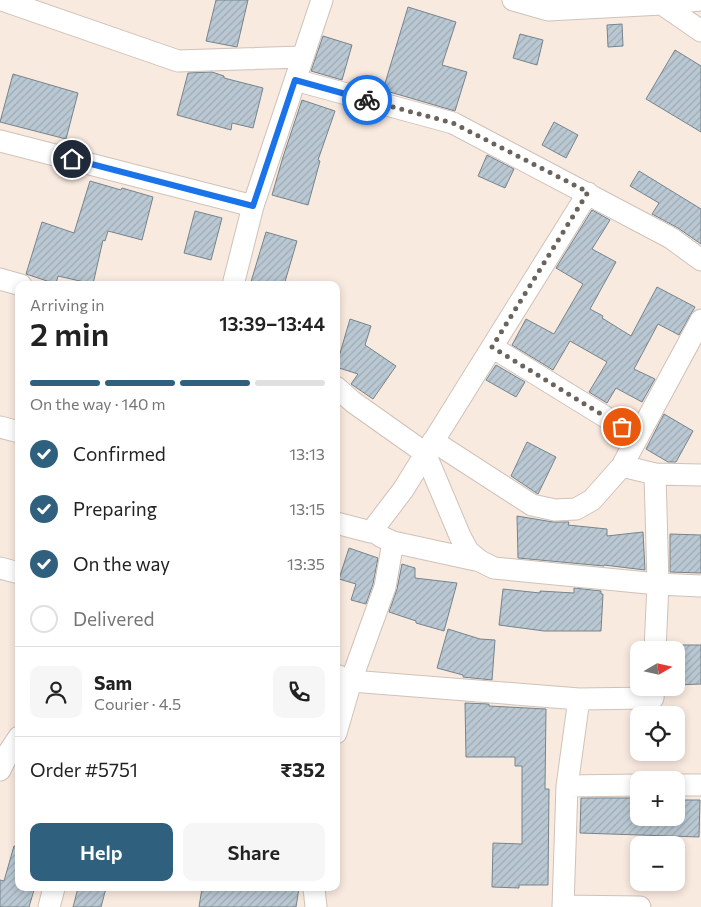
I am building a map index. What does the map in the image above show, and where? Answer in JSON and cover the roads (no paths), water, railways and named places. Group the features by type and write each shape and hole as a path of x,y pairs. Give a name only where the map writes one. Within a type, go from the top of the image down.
{"street":[{"path":"2,0 178,61 303,57"},
{"path":"234,281 253,206 322,0"},
{"path":"513,0 548,10 616,3 662,4 701,0"},
{"path":"662,4 701,31"},
{"path":"295,80 453,123 588,192 671,238 701,260"},
{"path":"0,141 253,206"},
{"path":"370,532 403,490 588,192"},
{"path":"0,279 15,283"},
{"path":"340,390 353,402 532,505 555,510 576,509 592,500 622,466 701,320"},
{"path":"492,347 638,436"},
{"path":"0,427 15,431"},
{"path":"429,447 460,536 468,551 480,561 494,568 658,584 701,586"},
{"path":"622,466 655,474 701,475"},
{"path":"655,474 658,584 655,641"},
{"path":"340,523 370,532 393,542 480,561"},
{"path":"340,706 344,678 385,587 393,542"},
{"path":"0,568 15,572"},
{"path":"344,678 579,700 653,698 653,696"},
{"path":"579,700 567,786 563,907 640,907"},
{"path":"0,770 15,744"},
{"path":"567,786 630,785"},
{"path":"685,785 701,785"},
{"path":"49,907 53,891"},
{"path":"314,891 316,907"}]}
